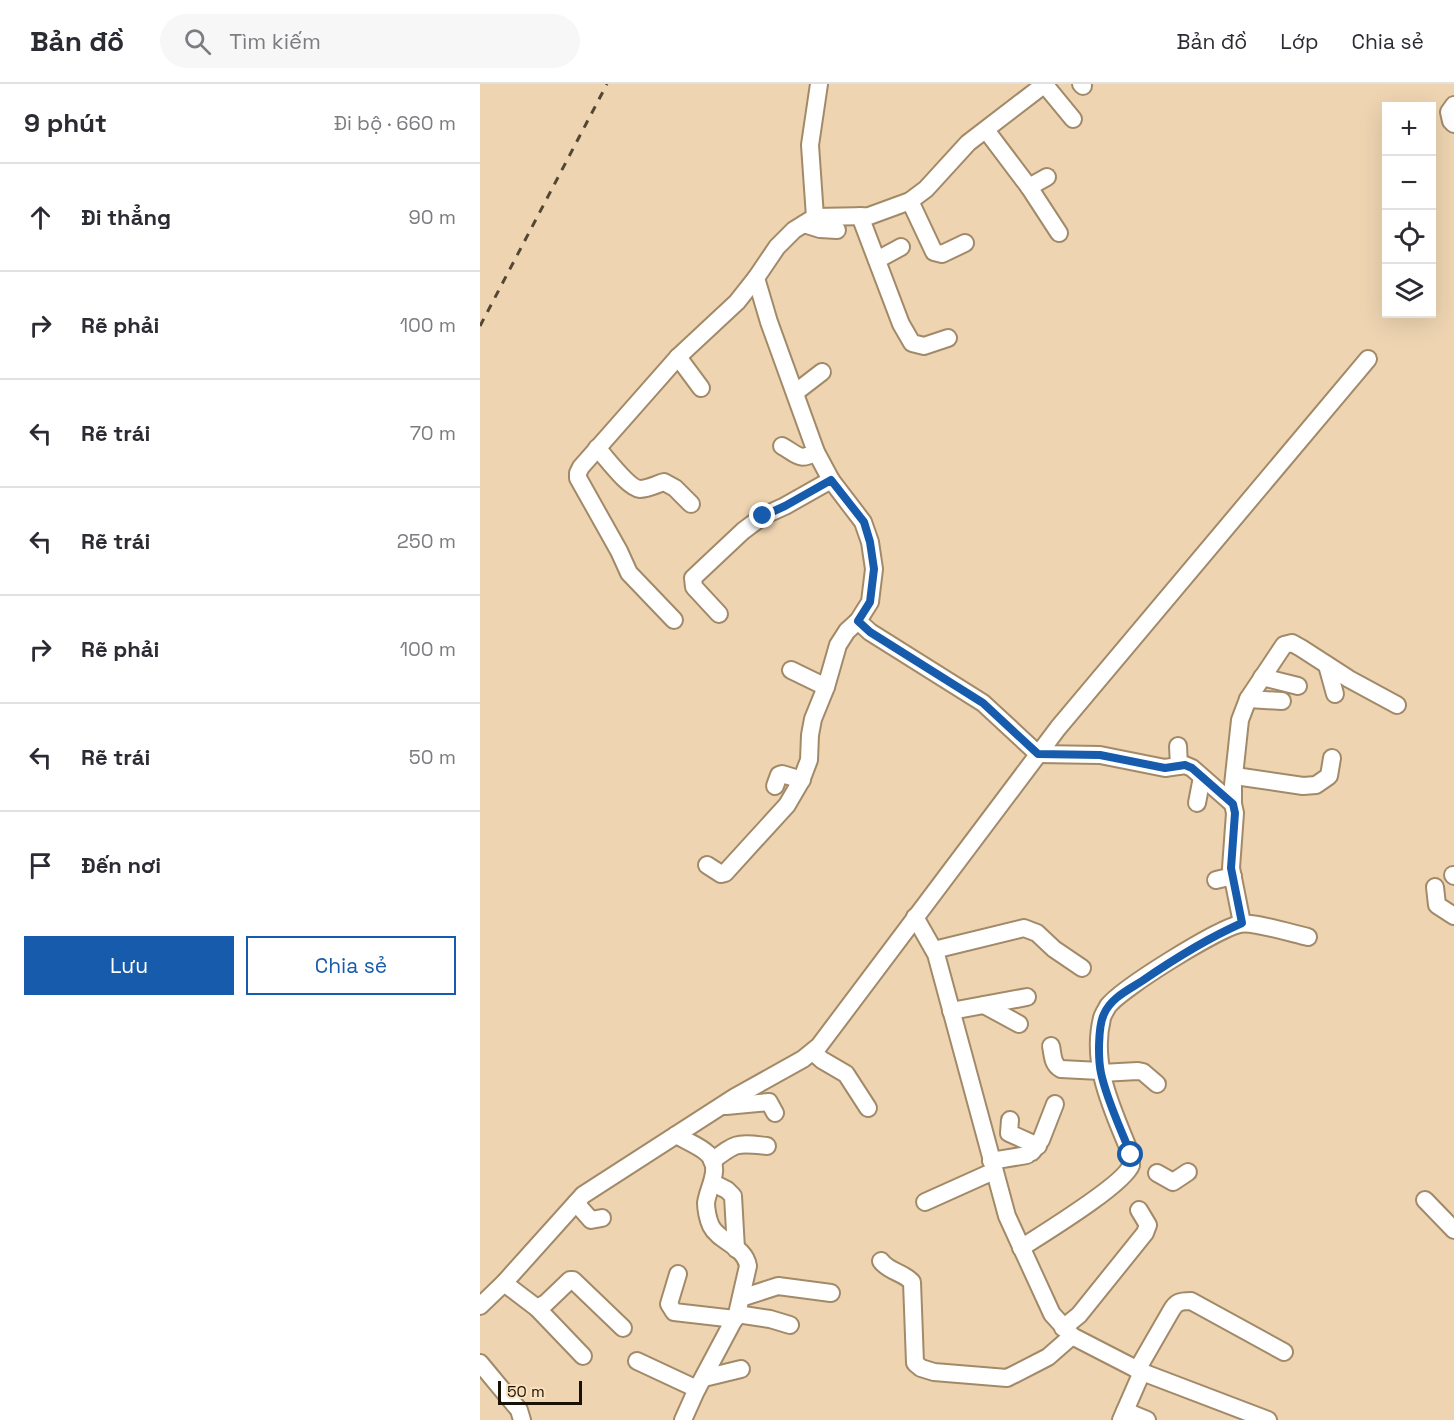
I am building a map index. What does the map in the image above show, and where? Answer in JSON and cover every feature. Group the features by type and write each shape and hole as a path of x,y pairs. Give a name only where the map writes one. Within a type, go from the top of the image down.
{"street":[{"path":"819,84 810,145 810,220 820,230 837,230"},
{"path":"675,620 629,573 578,478 581,467 678,357 737,302 777,247 794,230 810,220 869,216 910,201 926,189 968,143 1045,84 1072,120"},
{"path":"1454,105 1449,112 1454,124"},
{"path":"986,130 1059,232"},
{"path":"1029,187 1047,177"},
{"path":"910,201 934,252 942,254 965,243"},
{"path":"860,216 901,324 912,343 924,346 948,338"},
{"path":"877,260 901,247"},
{"path":"707,865 721,874 725,873 787,805 802,780 809,760 813,719 826,687 838,645 870,602 874,569 864,522 831,480 816,452 769,322 756,278"},
{"path":"678,357 701,388"},
{"path":"480,1306 504,1283 583,1195 719,1107 813,1052 1038,754 1368,359"},
{"path":"796,392 822,372"},
{"path":"782,446 802,458 816,452"},
{"path":"597,448 628,483 636,488 641,489 664,482 675,488 691,504"},
{"path":"719,614 694,587 693,578 743,531 763,516 831,480"},
{"path":"858,621 870,632 983,703 1038,754 1100,755 1165,768 1185,765 1192,768 1233,804"},
{"path":"1242,923 1224,878 1241,838 1233,804 1240,720 1248,699 1284,645 1301,648 1397,705"},
{"path":"1327,665 1335,694"},
{"path":"791,670 826,687"},
{"path":"1262,677 1298,686"},
{"path":"1248,699 1282,701"},
{"path":"1178,746 1179,766"},
{"path":"1235,776 1303,786 1316,785 1329,776 1332,758"},
{"path":"776,786 779,775 782,774 802,780"},
{"path":"1197,803 1202,777"},
{"path":"1435,887 1437,905 1454,916"},
{"path":"915,917 934,950 1007,1216 1052,1314 1067,1332 1139,1371 1268,1420"},
{"path":"1021,1248 1098,1197 1127,1172 1131,1161 1131,1155 1100,1072 1102,1016 1109,1006 1119,996 1172,960 1242,923 1308,937"},
{"path":"934,950 1024,928 1037,933 1054,949 1082,968"},
{"path":"951,1011 1027,997"},
{"path":"984,1005 1019,1024"},
{"path":"1052,1046 1055,1064 1062,1069 1100,1072 1138,1071 1143,1072 1157,1084"},
{"path":"813,1052 846,1074 868,1108"},
{"path":"719,1107 769,1102 775,1113"},
{"path":"925,1202 992,1166 1032,1151 1055,1104"},
{"path":"1010,1120 1009,1133 1032,1151"},
{"path":"676,1135 705,1151 712,1161 713,1183 706,1201 711,1226 747,1260 748,1266 736,1317 700,1383 683,1420"},
{"path":"712,1161 733,1145 767,1146"},
{"path":"1131,1161 1173,1182 1188,1172"},
{"path":"713,1183 733,1196 736,1249"},
{"path":"1425,1200 1454,1230"},
{"path":"576,1203 591,1220 602,1218"},
{"path":"880,1261 885,1267 905,1276 912,1282 915,1363 926,1370 1007,1378 1048,1358 1078,1315 1145,1233 1148,1225 1139,1210"},
{"path":"678,1274 669,1304 674,1312 770,1319 790,1325"},
{"path":"537,1308 546,1303 570,1280 573,1280 623,1328"},
{"path":"504,1283 537,1308 583,1356"},
{"path":"741,1298 778,1286 831,1293"},
{"path":"1147,1420 1124,1415 1139,1371 1176,1303 1191,1301 1284,1352"},
{"path":"637,1361 700,1383 741,1369"},
{"path":"480,1363 519,1410 522,1420"}],"railway":[{"path":"480,326 607,84"}],"route":[{"path":"763,516 831,480 864,522 870,542 874,569 870,602 858,621 870,632 983,703 1038,754 1100,755 1165,768 1185,765 1192,768 1233,804 1235,813 1231,868 1242,923 1172,960 1119,996 1102,1016 1099,1049 1101,1073 1131,1155"}]}
